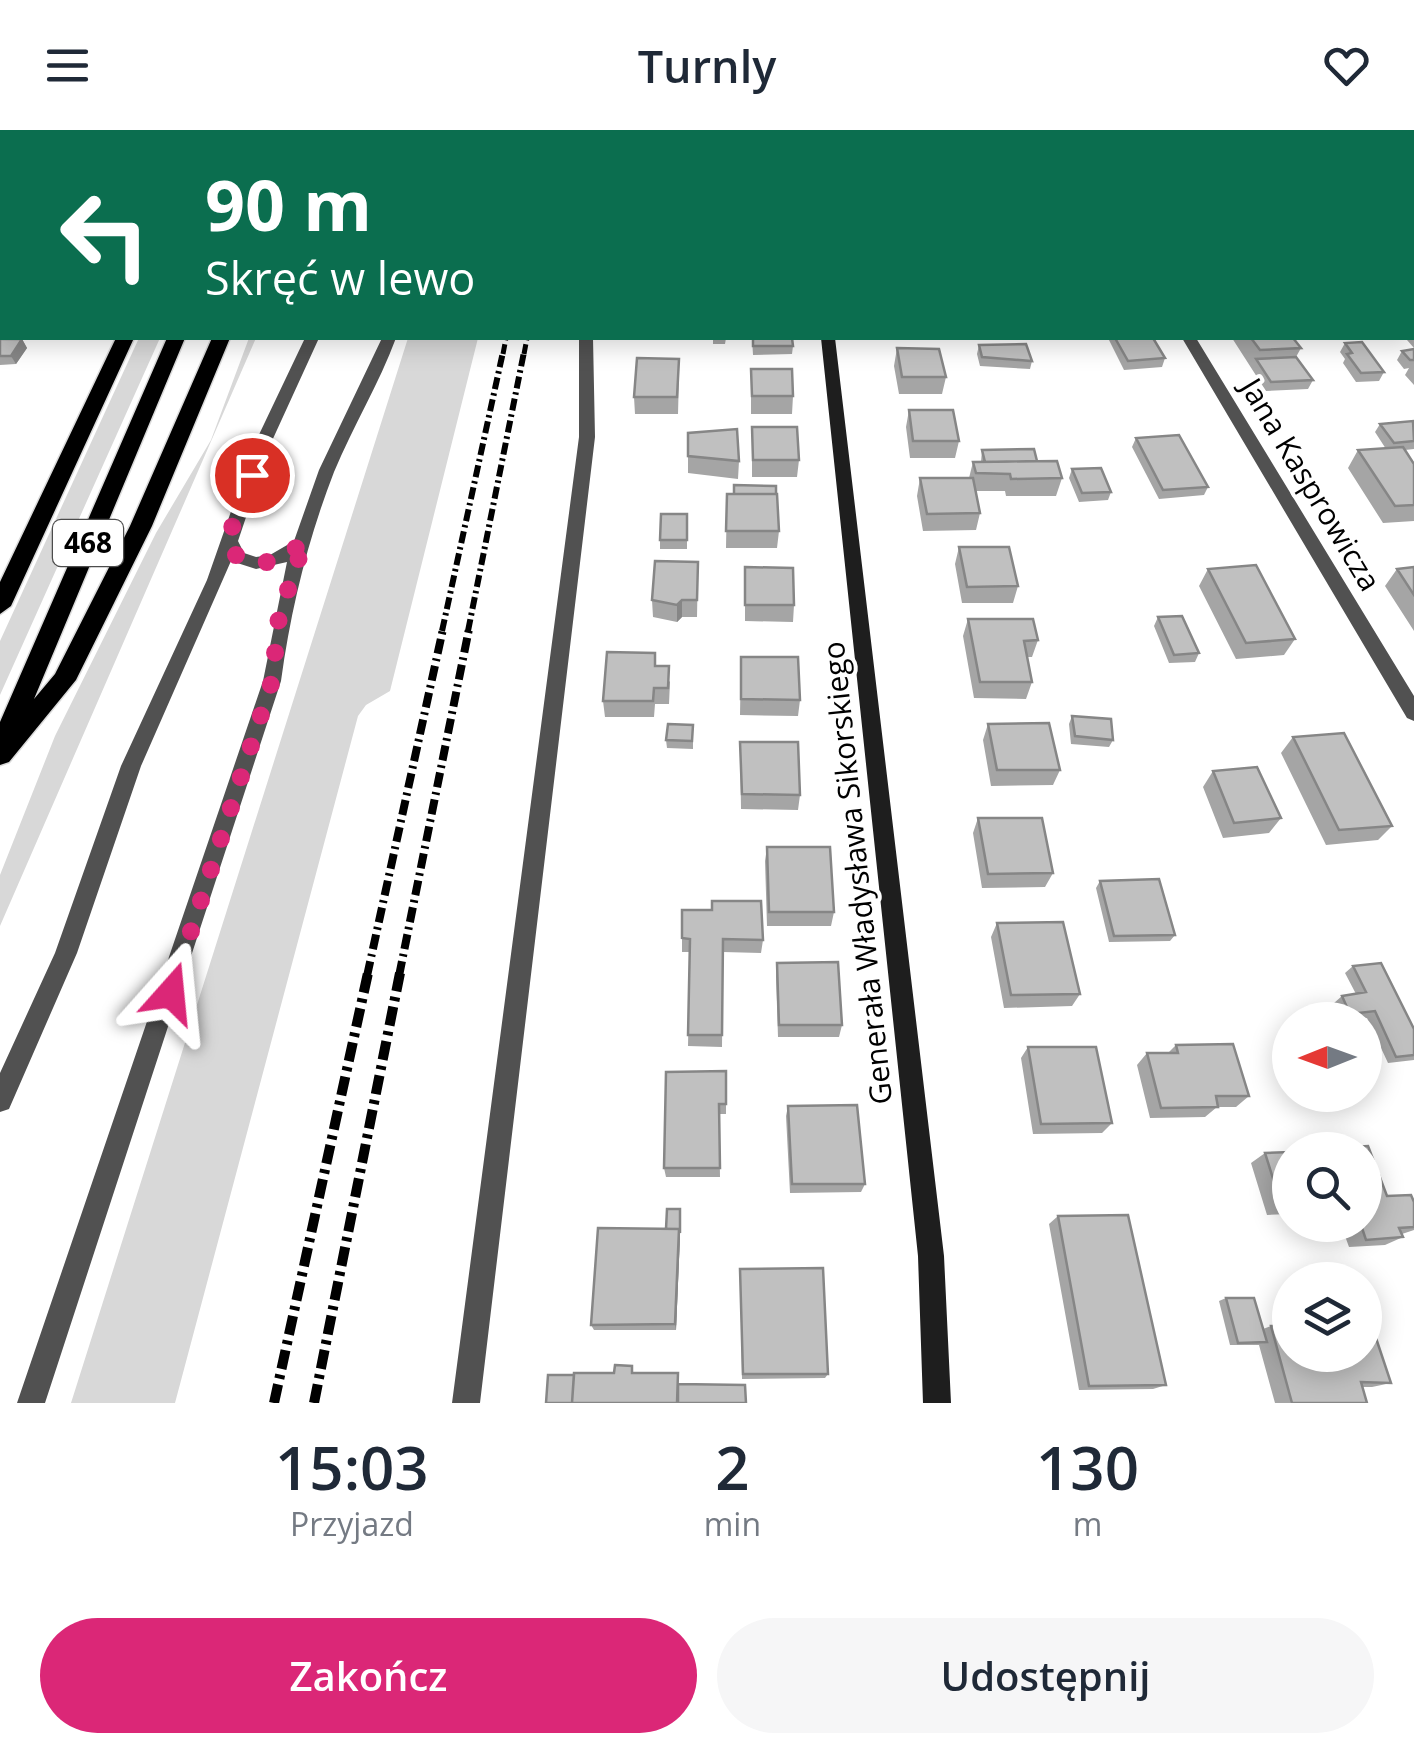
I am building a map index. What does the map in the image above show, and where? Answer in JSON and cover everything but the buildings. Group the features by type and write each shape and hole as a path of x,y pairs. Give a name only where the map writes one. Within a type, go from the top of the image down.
{"main road":[{"name":"468","path":"0,606 125,340"},
{"name":"468","path":"0,752 175,340"},
{"path":"0,752 64,680 142,526 220,340"},
{"path":"212,360 230,340"}],"street":[{"path":"0,1100 66,954 131,766 216,580 264,443 311,340"},
{"path":"30,1403 272,681 279,616 337,446 388,340"},
{"path":"466,1403 586,437 586,340"},
{"name":"Generała Władysława Sikorskiego","path":"828,340 931,1256 937,1403"},
{"name":"Jana Kasprowicza","path":"1190,340 1414,713"},
{"path":"228,538 236,557 258,564 280,559 305,540"},
{"path":"0,723 19,705"}],"shaded area":[{"path":"138,340 159,340 0,695 0,641"},
{"path":"248,340 255,340 0,926 0,875 55,736 156,533 211,440"},
{"path":"407,340 478,340 390,691 366,705 358,716 175,1403 71,1403"}],"railway":[{"path":"503,354 506,340"},
{"path":"524,354 527,340"},
{"path":"442,631 503,352"},
{"path":"468,631 524,352"},
{"path":"367,976 443,629"},
{"path":"399,976 469,629"},
{"path":"274,1403 368,973"},
{"path":"314,1403 400,973"}],"route":[{"path":"171,993 272,681 279,616 305,540 294,551 269,563 246,562 229,549 228,538 252,475"}]}
